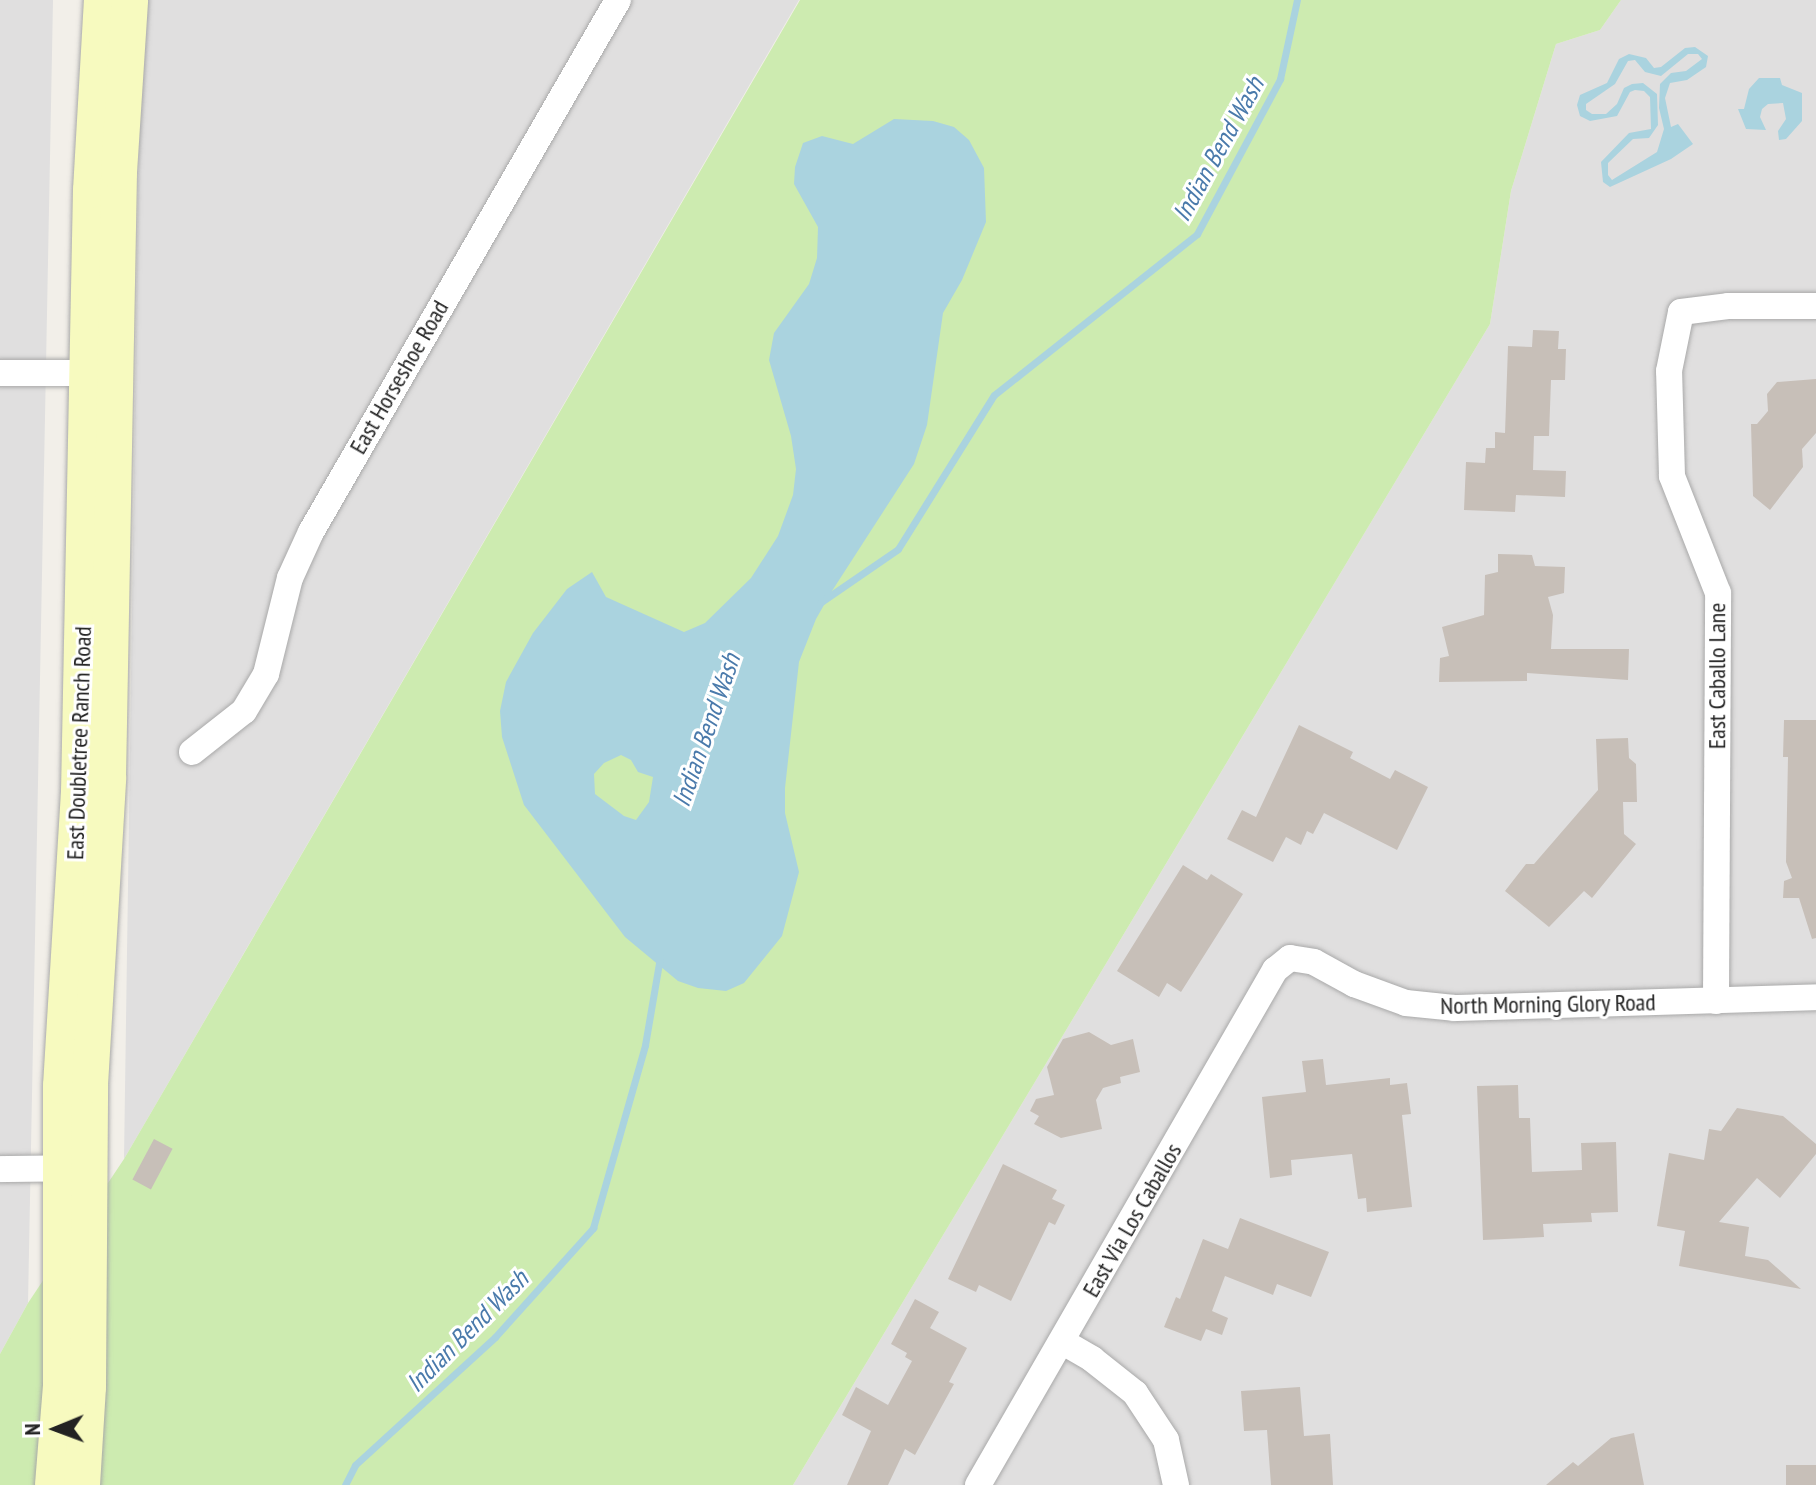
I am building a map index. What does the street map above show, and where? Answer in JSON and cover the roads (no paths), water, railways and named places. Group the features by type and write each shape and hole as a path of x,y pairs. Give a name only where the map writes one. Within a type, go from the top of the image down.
{"main road":[{"name":"East Doubletree Ranch Road","path":"53,1485 75,1168 93,1002 94,778 106,172 102,0"},
{"name":"East Doubletree Ranch Road","path":"106,172 130,0"},
{"name":"East Doubletree Ranch Road","path":"75,1168 88,1387 82,1485"}],"street":[{"name":"East Horseshoe Road","path":"192,752 244,711 266,674 290,578 311,532 618,0"},
{"name":"East Caballo Lane","path":"1716,1001 1718,593 1672,476 1669,371 1681,312 1728,306 1816,306"},
{"path":"0,373 101,373"},
{"name":"North Morning Glory Road","path":"1290,958 1314,962 1354,984 1406,1003 1454,1008 1816,997"},
{"name":"East Via Los Caballos","path":"978,1485 1275,970 1290,958"},
{"path":"0,1169 75,1168"},
{"path":"1063,1342 1092,1359 1135,1393 1166,1440 1176,1485"}],"water":[{"path":"1695,47 1708,56 1706,67 1687,80 1670,83 1665,98 1671,127 1678,124 1693,144 1671,159 1610,187 1603,182 1601,162 1629,133 1651,129 1650,97 1644,91 1630,92 1617,116 1590,121 1580,116 1577,105 1580,95 1607,83 1619,59 1629,54 1646,58 1654,68 1661,67 1685,48","holes":["1688,54 1698,54 1702,59 1686,71 1671,73 1660,84 1659,108 1664,129 1657,152 1612,180 1608,175 1608,163 1633,139 1649,138 1658,125 1657,94 1643,83 1632,84 1624,88 1617,104 1606,114 1592,114 1586,110 1586,104 1615,84 1628,61 1635,60 1645,72 1661,76"]},
{"path":"1759,78 1780,78 1782,85 1802,93 1802,121 1786,139 1779,140 1778,131 1786,119 1783,103 1768,104 1762,109 1760,117 1766,130 1746,129 1738,109 1744,109 1749,89"},
{"path":"894,119 933,121 954,127 969,140 984,168 986,222 962,280 943,313 927,425 914,464 832,591 816,619 799,662 785,813 799,872 782,936 744,983 726,991 698,988 678,981 625,937 524,805 502,737 500,711 506,682 533,633 567,589 592,572 606,597 684,632 705,623 751,578 778,536 793,495 796,469 791,436 769,360 774,333 809,284 817,258 818,227 794,184 795,167 803,143 822,136 853,144","holes":["621,755 631,760 638,772 653,777 649,802 636,820 624,816 595,794 594,774 604,763"]}],"waterway":[{"name":"Indian Bend Wash","path":"821,602 898,549 994,395 1197,234 1280,79 1297,0"},
{"name":"Indian Bend Wash","path":"345,1485 355,1465 495,1337 593,1228 645,1045 660,957"}]}
